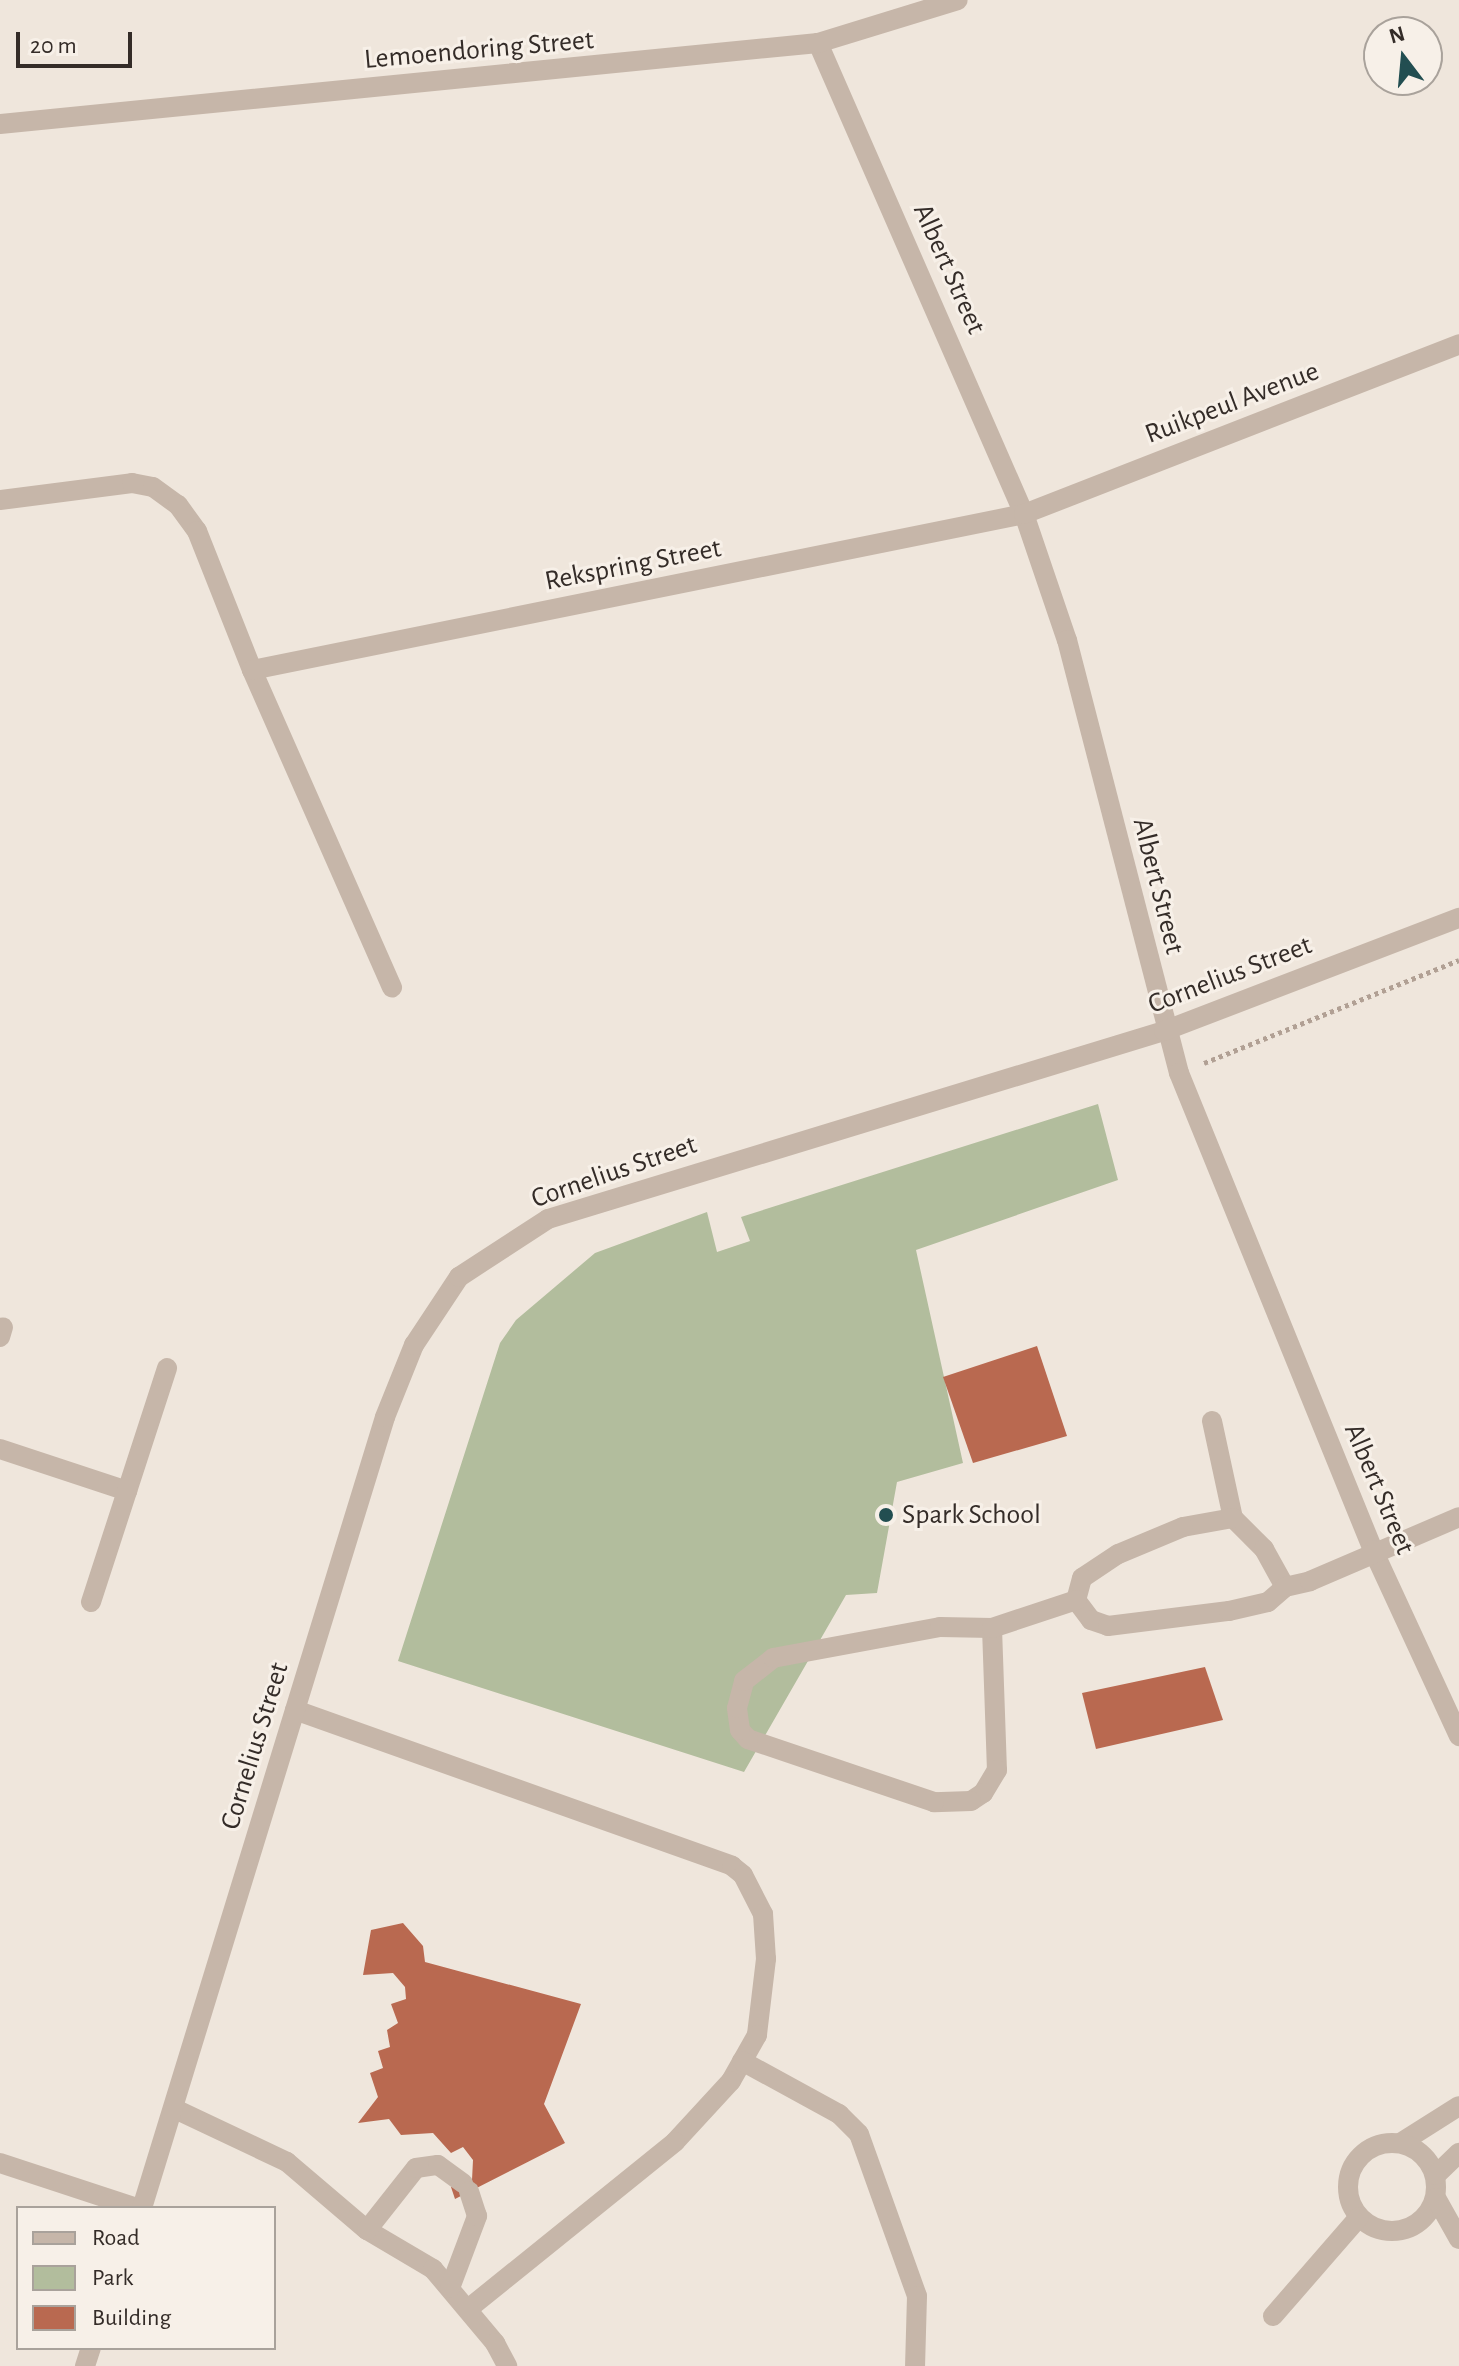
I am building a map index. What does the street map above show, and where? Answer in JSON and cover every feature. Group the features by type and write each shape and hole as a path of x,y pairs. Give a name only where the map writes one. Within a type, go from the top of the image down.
{"street":[{"name":"Lemoendoring Street","path":"0,124 818,43 958,0"},
{"name":"Albert Street","path":"818,43 1024,514 1067,640 1164,1031 1179,1073 1373,1550 1459,1736"},
{"name":"Ruikpeul Avenue","path":"1024,514 1459,344"},
{"path":"0,500 132,483 153,487 178,505 197,531 252,670 392,987"},
{"name":"Rekspring Street","path":"252,670 1024,514"},
{"name":"Cornelius Street","path":"141,2206 175,2109 385,1417 419,1335 459,1277 548,1219 1164,1031 1459,918"},
{"path":"91,1602 167,1368"},
{"path":"1212,1421 1233,1518 1264,1549 1285,1587"},
{"path":"0,1449 127,1491"},
{"path":"1076,1600 1091,1620 1108,1626 1229,1611 1268,1602 1285,1587 1310,1581 1373,1550 1459,1517"},
{"path":"1076,1600 1082,1578 1118,1554 1183,1527 1233,1518"},
{"path":"992,1628 997,1770 983,1793 971,1801 934,1802 748,1739 740,1730 737,1708 744,1681 773,1658 940,1627 992,1628 1076,1600"},
{"path":"295,1710 732,1866 743,1875 763,1914 766,1959 757,2035 742,2061 675,2142 468,2309"},
{"path":"742,2061 839,2114 859,2134 917,2296 915,2366"},
{"path":"1436,2198 1424,2219 1403,2231 1379,2230 1359,2217 1348,2197 1349,2174 1360,2155 1379,2143 1402,2142 1459,2106"},
{"path":"175,2109 287,2162 367,2230 433,2269 468,2309 507,2366"},
{"path":"1402,2142 1424,2154 1436,2175 1436,2198 1459,2239"},
{"path":"1436,2175 1459,2153"},
{"path":"0,2163 134,2206"},
{"path":"367,2230 416,2168 438,2165 466,2187 477,2216 450,2288"},
{"path":"1273,2316 1359,2217"}],"path":[{"path":"1179,1073 1459,960"}],"green space":[{"path":"1098,1104 1118,1180 916,1250 963,1463 897,1482 877,1593 846,1595 744,1772 398,1661 500,1343 516,1320 595,1253 707,1212 717,1252 750,1241 741,1217"}],"building":[{"path":"1037,1346 1067,1436 973,1463 943,1377"},
{"path":"1205,1667 1223,1720 1096,1749 1082,1693"},
{"path":"403,1923 423,1946 425,1962 581,2004 544,2104 565,2143 455,2199 451,2187 472,2180 473,2160 463,2147 451,2153 433,2133 401,2135 389,2119 358,2123 378,2097 370,2073 383,2068 378,2051 390,2047 387,2030 398,2023 391,2004 406,1999 405,1987 393,1973 363,1975 371,1930"}],"place":[{"name":"Spark School","path":"886,1515"}]}
